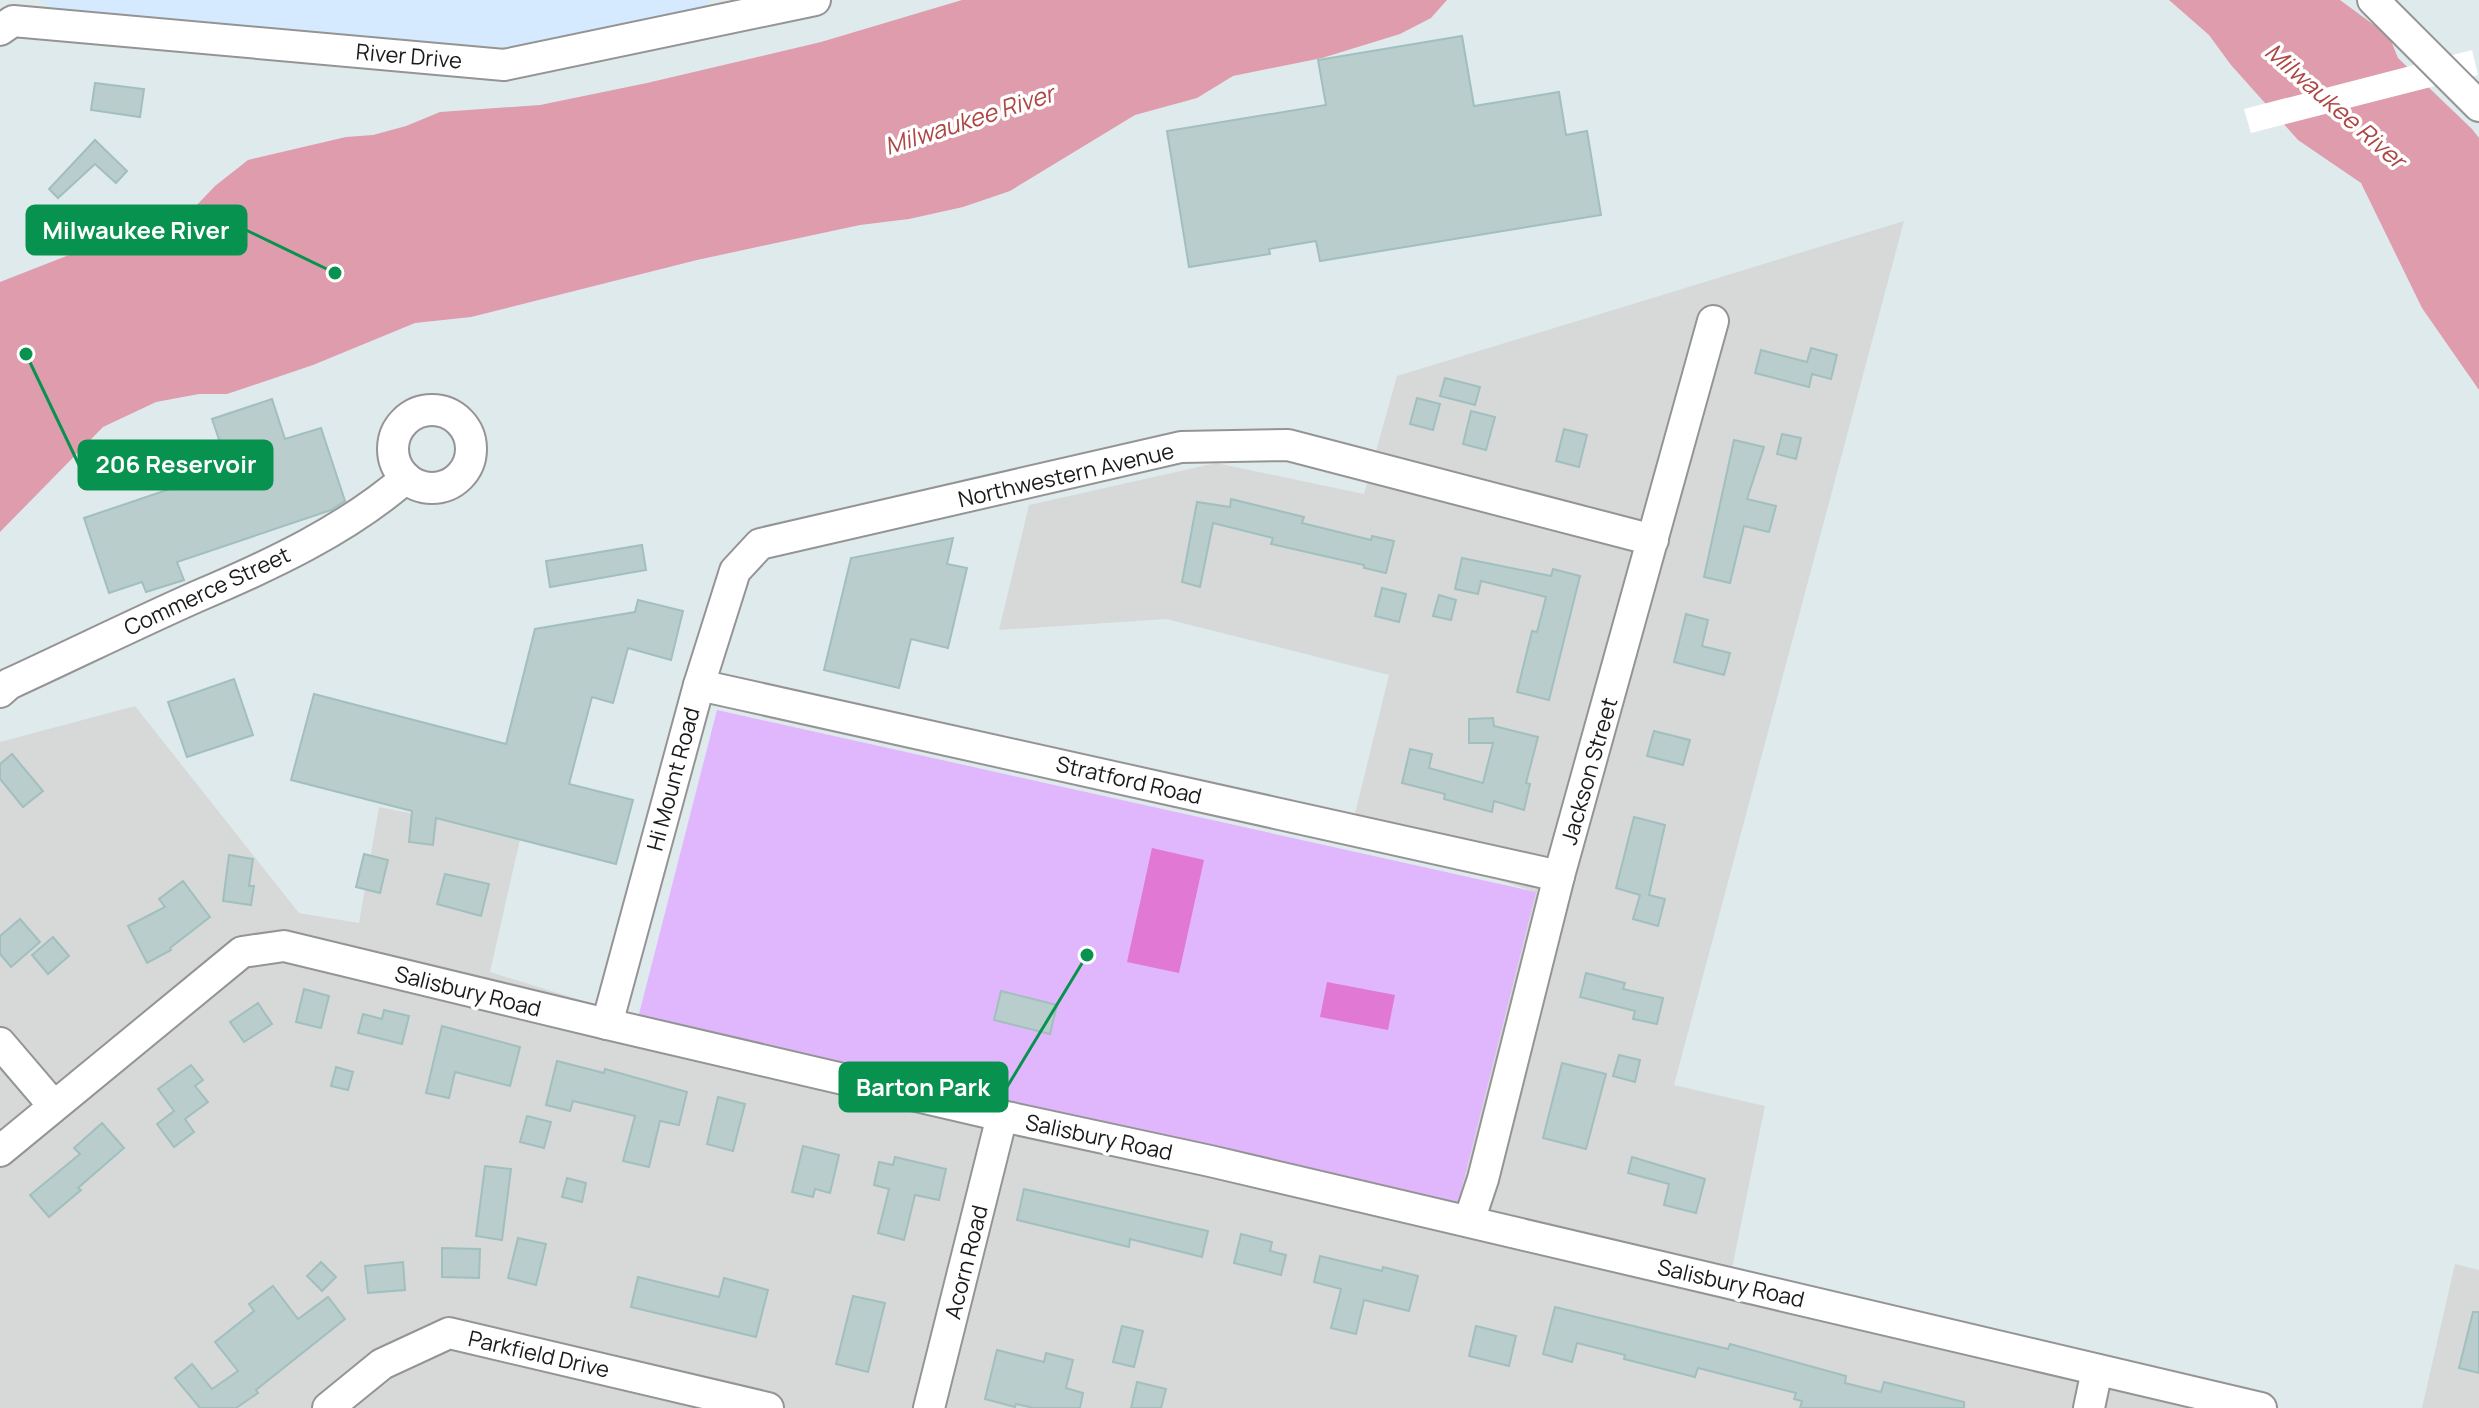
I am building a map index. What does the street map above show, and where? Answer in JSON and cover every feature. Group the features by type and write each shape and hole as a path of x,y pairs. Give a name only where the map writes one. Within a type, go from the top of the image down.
{"street":[{"name":"River Drive","path":"10,17 504,65 815,0"},
{"path":"2373,0 2479,106"},
{"name":"Jackson Street","path":"1469,1221 1483,1179 1559,876 1713,321"},
{"name":"Northwestern Avenue","path":"760,544 1181,447 1288,445 1653,540"},
{"name":"Commerce Street","path":"0,692 9,684 184,602 249,576 375,505 406,478"},
{"name":"Hi Mount Road","path":"607,1024 699,685 735,571 760,544"},
{"name":"Stratford Road","path":"699,685 1559,876"},
{"name":"Salisbury Road","path":"0,1151 242,952 284,946 607,1024 1469,1221 2261,1408"},
{"path":"0,1043 53,1105"},
{"name":"Acorn Road","path":"929,1408 1002,1116"},
{"name":"Parkfield Drive","path":"328,1408 382,1364 449,1333 768,1408"},
{"path":"2089,1408 2097,1370"}],"shaded area":[{"path":"41,0 709,0 708,5 585,35 504,47 64,16"},
{"path":"1904,221 1674,1085 1765,1106 1727,1293 2187,1408 0,1408 0,742 135,706 299,913 359,923 379,807 521,835 490,972 638,1018 1535,892 1351,830 1389,675 1166,619 999,630 1029,505 1216,463 1364,494 1397,376"},
{"path":"717,710 1536,892 1458,1203 638,1018"},
{"path":"1152,848 1204,860 1179,973 1127,962"},
{"path":"1327,982 1395,995 1388,1030 1320,1017"},
{"path":"2455,1264 2479,1270 2479,1408 2422,1408"}],"water":[{"name":"Milwaukee River","path":"962,0 1447,0 1431,18 1400,34 1322,58 1233,76 1197,98 1135,115 1010,191 963,207 909,219 860,225 697,260 471,317 415,323 313,365 227,394 199,394 156,402 103,427 0,532 0,282 92,246 125,244 160,217 182,215 195,207 215,186 248,160 346,137 373,135 440,112 540,105 647,83 821,42"},
{"name":"Milwaukee River","path":"2169,0 2340,0 2389,36 2398,58 2472,129 2479,138 2479,390 2422,308 2361,183 2298,140 2231,65 2209,35"}],"pier":[{"path":"2472,50 2478,75 2251,133 2244,109"}],"building":[{"path":"1462,36 1474,106 1559,92 1566,135 1587,131 1601,215 1320,261 1316,241 1269,249 1270,254 1189,267 1167,131 1326,105 1318,60"},
{"path":"95,83 144,89 140,117 91,110"},
{"path":"95,140 127,171 116,183 95,164 58,198 49,189"},
{"path":"1811,348 1837,355 1831,379 1812,374 1809,387 1755,373 1761,350 1807,362"},
{"path":"1445,378 1480,387 1475,405 1440,396"},
{"path":"1417,398 1440,404 1433,430 1410,424"},
{"path":"272,399 285,439 321,428 345,501 331,510 177,562 184,580 146,592 142,582 109,593 84,518 229,469 212,419"},
{"path":"1471,411 1495,417 1486,450 1463,444"},
{"path":"1564,429 1587,435 1579,467 1556,461"},
{"path":"1782,434 1801,438 1796,459 1777,454"},
{"path":"1734,440 1764,447 1747,499 1776,506 1769,532 1744,526 1730,583 1704,577"},
{"path":"1231,499 1304,517 1302,523 1371,540 1372,536 1394,541 1386,573 1271,544 1273,538 1213,523 1200,587 1182,582 1197,502 1230,507"},
{"path":"953,538 947,564 967,568 948,648 911,639 899,688 824,670 851,558"},
{"path":"642,545 646,570 550,587 546,561"},
{"path":"1462,558 1551,576 1553,569 1580,576 1549,700 1517,692 1532,631 1537,632 1546,597 1481,581 1478,594 1455,589"},
{"path":"1382,588 1406,594 1399,622 1375,616"},
{"path":"1439,595 1456,600 1451,620 1433,616"},
{"path":"638,600 683,611 671,660 628,648 613,703 592,697 569,784 633,800 616,864 436,818 433,845 409,842 412,811 291,780 314,694 506,744 535,629 635,612"},
{"path":"1686,614 1708,620 1702,646 1730,653 1724,675 1674,662"},
{"path":"234,679 253,735 187,757 168,702"},
{"path":"1493,718 1494,726 1538,737 1526,783 1530,784 1524,810 1494,801 1492,812 1444,799 1445,794 1402,783 1410,749 1432,754 1429,768 1483,783 1493,743 1469,743 1469,719"},
{"path":"1654,731 1690,740 1683,765 1647,756"},
{"path":"12,754 43,791 23,807 0,779 0,764"},
{"path":"1634,817 1665,825 1649,895 1665,899 1658,926 1633,919 1640,895 1616,888"},
{"path":"364,854 388,860 380,893 356,887"},
{"path":"229,855 253,859 249,886 254,886 251,905 223,901"},
{"path":"445,874 489,884 481,916 437,904"},
{"path":"183,881 210,917 171,950 147,963 128,926 165,907 159,899"},
{"path":"20,919 40,942 11,967 0,954 0,936"},
{"path":"53,937 69,956 48,974 32,955"},
{"path":"1586,973 1625,983 1623,989 1663,998 1657,1024 1633,1019 1635,1011 1580,997"},
{"path":"304,989 329,996 321,1028 296,1022"},
{"path":"1001,991 1057,1005 1050,1034 994,1020"},
{"path":"258,1003 272,1024 244,1042 230,1022"},
{"path":"384,1010 409,1016 402,1044 358,1033 363,1014 382,1019"},
{"path":"442,1026 520,1047 510,1086 455,1072 449,1098 426,1093"},
{"path":"1619,1055 1640,1060 1635,1082 1613,1076"},
{"path":"557,1061 604,1073 605,1069 687,1092 679,1125 660,1121 649,1167 623,1161 635,1116 573,1101 570,1111 546,1105"},
{"path":"1562,1063 1606,1074 1586,1149 1543,1138"},
{"path":"191,1065 203,1080 195,1086 208,1102 185,1119 194,1132 174,1147 157,1124 174,1111 158,1089"},
{"path":"336,1067 353,1072 348,1090 331,1086"},
{"path":"718,1097 745,1104 733,1151 707,1144"},
{"path":"527,1116 551,1122 544,1148 520,1142"},
{"path":"102,1123 124,1148 49,1217 30,1195 80,1154 74,1148"},
{"path":"803,1146 839,1155 830,1193 815,1189 813,1197 792,1192"},
{"path":"895,1157 946,1169 939,1200 915,1195 904,1240 878,1233 889,1189 874,1185 879,1162 893,1165"},
{"path":"1632,1157 1705,1179 1696,1213 1664,1205 1669,1184 1628,1173"},
{"path":"485,1166 511,1169 502,1240 476,1236"},
{"path":"567,1178 586,1183 582,1202 562,1197"},
{"path":"1024,1189 1208,1231 1202,1257 1130,1239 1129,1247 1017,1220"},
{"path":"1241,1234 1272,1242 1270,1251 1286,1255 1281,1275 1234,1263"},
{"path":"518,1238 546,1244 536,1285 508,1278"},
{"path":"442,1248 480,1249 479,1278 442,1277"},
{"path":"1320,1256 1418,1276 1409,1311 1364,1300 1356,1334 1331,1328 1341,1289 1314,1282"},
{"path":"321,1262 336,1277 322,1291 307,1276"},
{"path":"403,1262 405,1290 368,1293 365,1266"},
{"path":"638,1277 719,1297 724,1278 768,1290 756,1337 631,1307"},
{"path":"273,1286 298,1319 328,1297 345,1319 236,1408 200,1408 175,1378 192,1364 212,1389 238,1371 215,1342 254,1311 249,1304"},
{"path":"853,1296 885,1303 868,1372 836,1364"},
{"path":"1555,1307 1728,1349 1730,1344 1846,1376 1845,1383 1881,1392 1884,1382 1964,1402 1964,1408 1800,1408 1802,1401 1794,1399 1796,1393 1698,1368 1695,1377 1577,1343 1572,1362 1543,1354"},
{"path":"2473,1312 2479,1312 2479,1373 2459,1368"},
{"path":"1122,1326 1143,1331 1134,1367 1113,1362"},
{"path":"1476,1326 1516,1336 1509,1366 1469,1356"},
{"path":"997,1350 1044,1362 1046,1353 1073,1360 1066,1388 1083,1393 1080,1408 1034,1408 1016,1404 1015,1407 985,1399"},
{"path":"1137,1382 1166,1389 1161,1408 1131,1408"}],"place":[{"name":"Milwaukee River","path":"335,273"},
{"name":"206 Reservoir","path":"26,354"},
{"name":"Barton Park","path":"1087,955"}]}
